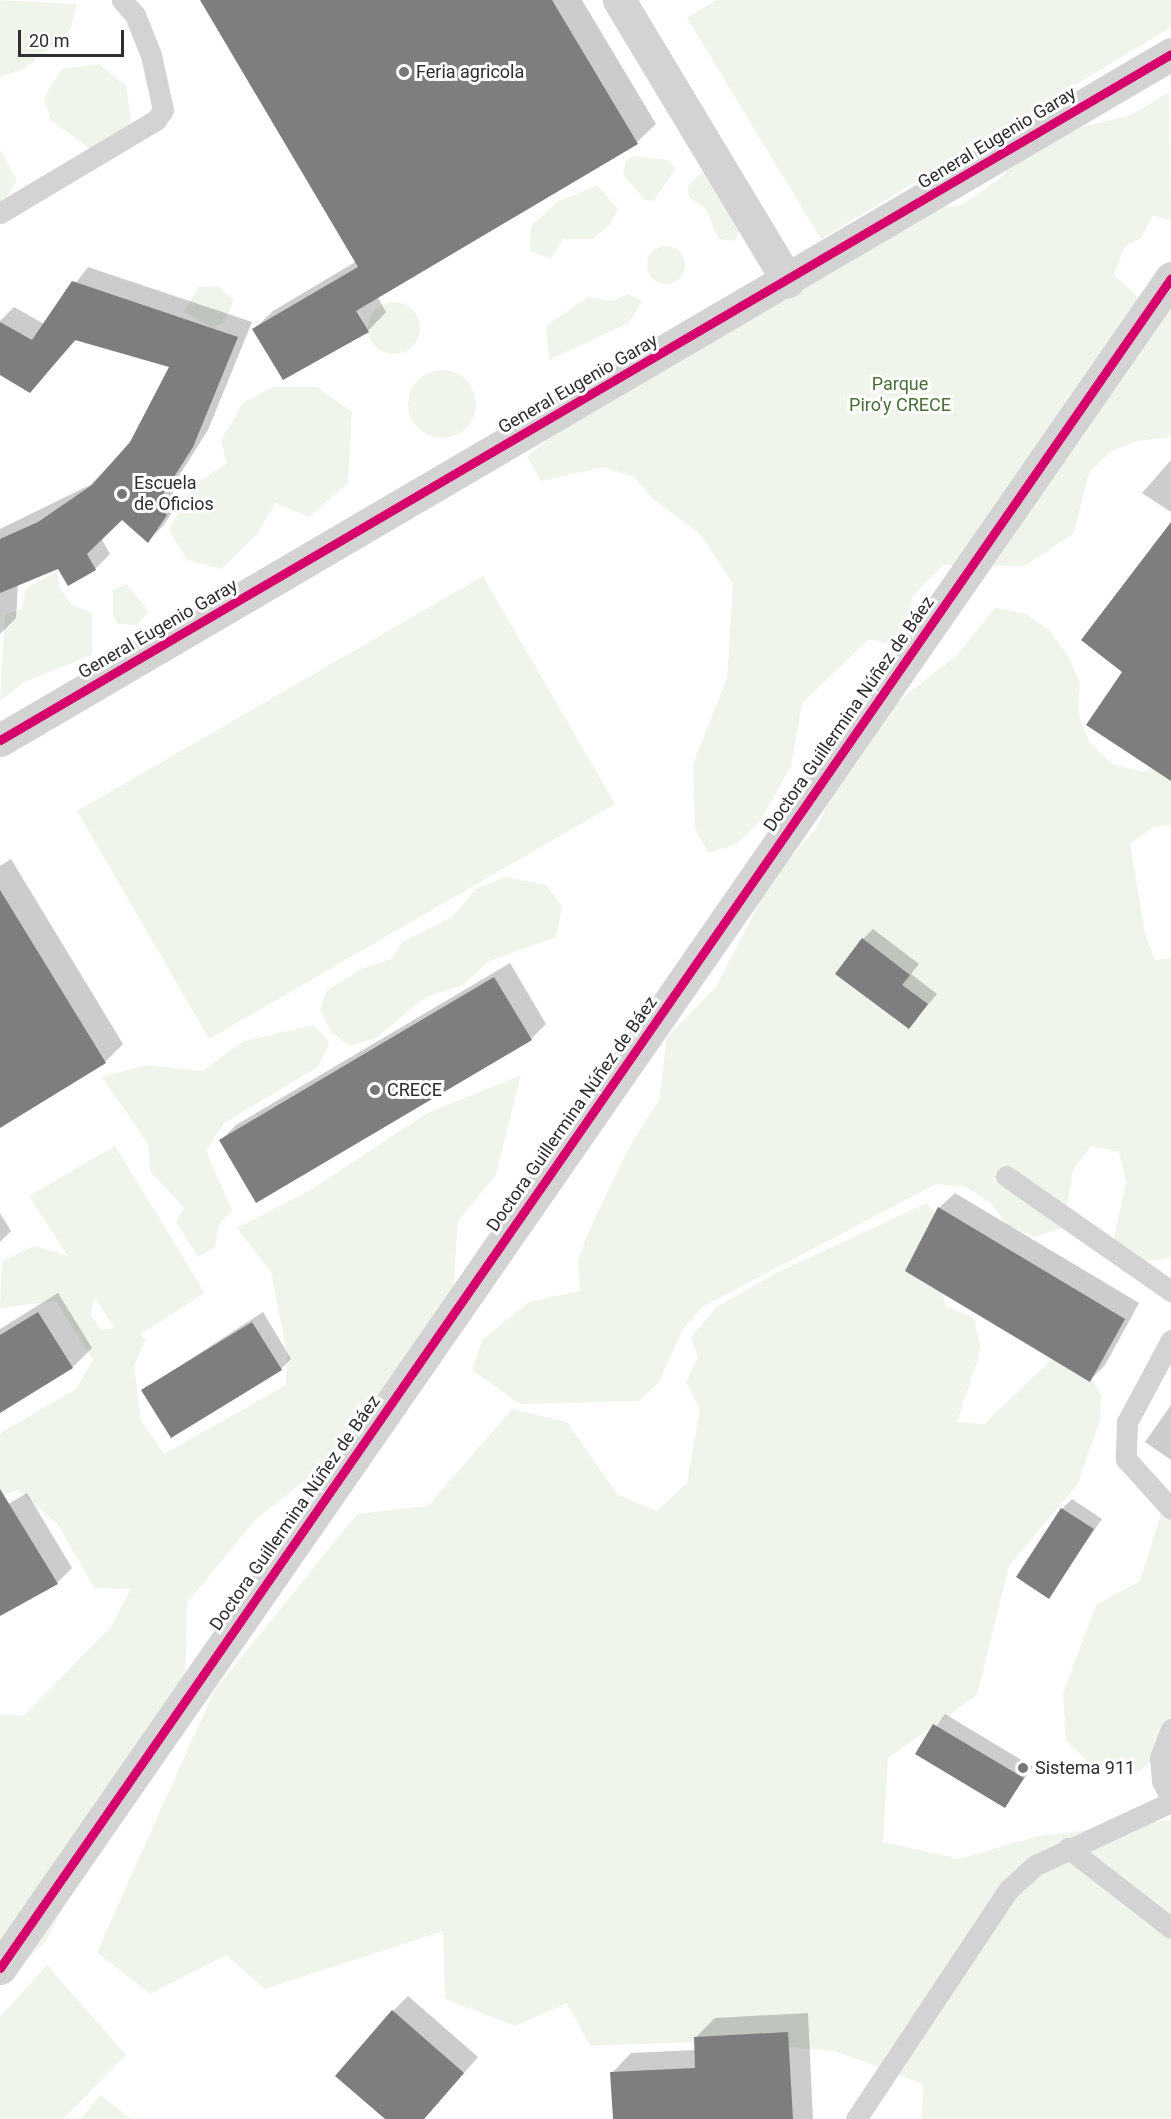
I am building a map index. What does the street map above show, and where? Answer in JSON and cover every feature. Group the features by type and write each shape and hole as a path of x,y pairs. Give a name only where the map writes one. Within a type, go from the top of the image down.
{"street":[{"path":"619,0 788,281"},
{"name":"General Eugenio Garay","path":"0,741 788,281 1171,54"},
{"name":"Doctora Guillermina Núñez de Báez","path":"0,1968 1171,278"}],"lane":[{"path":"0,213 156,120 163,110 151,55 135,15 122,0"},
{"path":"1006,1176 1171,1291"},
{"path":"1171,1340 1127,1422 1126,1459 1171,1509"},
{"path":"855,2119 1009,1889 1036,1865 1171,1800 1162,1781 1160,1756 1171,1729"},
{"path":"1068,1848 1171,1928"}],"green space":[{"path":"0,0 77,4 70,31 25,68 0,77"},
{"path":"716,0 1171,0 1171,27 821,239 687,18"},
{"path":"99,64 126,86 131,119 122,138 90,149 51,120 44,98 62,69"},
{"name":"Parque Piro'y CRECE","path":"1169,92 1171,221 1153,215 1141,238 1124,247 1114,275 1136,295 1139,306 1171,283 1171,437 1137,441 1110,452 1089,473 1074,533 1024,566 943,565 912,597 910,619 892,644 869,639 802,703 791,766 761,820 737,844 708,853 695,828 693,764 727,678 733,584 701,535 653,499 634,477 603,467 541,481 527,457 572,418 914,212 962,205 1003,176 1013,159 1068,130 1129,116"},
{"path":"0,150 17,180 0,208"},
{"path":"634,156 668,160 676,169 653,201 645,200 623,175 626,161"},
{"path":"701,173 713,177 742,226 735,241 718,239 706,209 689,197 688,186"},
{"path":"597,185 618,209 610,224 593,239 563,239 551,259 530,251 531,226 557,202"},
{"path":"666,246 680,251 685,265 680,279 666,284 652,279 647,265 652,251"},
{"path":"217,286 234,300 224,322 213,328 184,312 199,287"},
{"path":"628,294 642,301 629,323 549,360 546,326 588,297 612,301"},
{"path":"394,302 408,306 416,314 420,328 416,342 408,350 394,354 380,350 372,342 368,328 372,314 380,306"},
{"path":"442,370 455,373 466,380 473,391 476,404 473,417 466,428 455,435 442,438 429,435 418,428 411,417 408,404 411,391 418,380 429,373"},
{"path":"272,387 317,387 352,412 348,483 309,517 275,503 258,533 222,569 187,560 169,530 192,487 227,463 221,441 242,404"},
{"path":"58,570 59,587 71,604 92,613 92,655 24,682 0,701 5,615 22,609 26,589"},
{"path":"483,576 615,804 209,1039 77,811"},
{"path":"126,584 149,611 137,625 118,624 113,616 113,590"},
{"path":"995,608 1026,614 1050,631 1068,656 1080,684 1078,713 1089,742 1112,764 1143,772 1171,759 1171,825 1154,827 1130,844 1145,933 1155,960 1171,958 1171,1257 1135,1263 1113,1243 1126,1182 1119,1152 1091,1146 1073,1170 1063,1228 1034,1237 1008,1226 990,1202 965,1187 936,1184 702,1307 683,1329 659,1382 639,1401 520,1404 472,1370 482,1340 529,1302 580,1291 578,1260 588,1233 627,1151 659,1100 667,1037 716,987 773,877 816,829 843,771 877,718 957,655"},
{"path":"506,877 546,885 562,906 556,937 489,961 463,985 424,998 376,1038 350,1046 331,1032 320,1010 326,991 362,969 392,959 402,942 452,917 476,889"},
{"path":"314,1025 329,1042 319,1066 224,1123 206,1151 232,1210 219,1224 215,1247 198,1257 176,1222 184,1208 150,1171 148,1144 102,1077 146,1065 202,1071 244,1041"},
{"path":"521,1075 496,1175 458,1221 449,1347 385,1417 255,1520 187,1603 185,1688 100,1834 46,1941 0,1985 0,1714 23,1716 110,1628 131,1589 94,1588 58,1525 18,1490 0,1497 0,1433 76,1389 93,1360 56,1301 0,1308 2,1261 34,1246 68,1256 29,1196 115,1146 205,1293 140,1334 146,1339 134,1366 141,1420 164,1454 286,1385 287,1354 271,1272 237,1228 309,1191 427,1113","holes":["94,1297 114,1327 101,1330 91,1315"]},
{"path":"927,1203 939,1221 934,1242 945,1306 974,1318 981,1350 957,1422 984,1424 1051,1360 1082,1362 1101,1394 1100,1420 1077,1485 1009,1566 977,1695 888,1758 883,1842 959,1859 1038,1836 1171,1820 1171,2119 922,2119 923,2084 835,2051 718,2041 590,2046 567,2003 515,2026 445,1999 443,1931 265,1989 226,1955 150,1994 97,1952 214,1691 357,1514 428,1506 512,1409 567,1422 618,1495 657,1511 687,1483 700,1410 686,1382 698,1357 691,1337 717,1307 776,1273"},
{"path":"1171,1506 1171,1744 1140,1771 1096,1769 1066,1741 1063,1693 1096,1605 1140,1581 1162,1511"},
{"path":"47,1965 126,2055 63,2119 0,2119 0,2017"},
{"path":"100,2095 131,2119 81,2119"}],"building":[{"path":"200,0 552,0 638,144 356,311 369,332 283,380 252,329 358,267"},
{"name":"Escuela de Oficios","path":"72,281 238,337 193,447 156,505 167,515 148,543 122,520 87,554 96,570 68,586 58,569 0,593 0,539 38,522 92,485 130,442 169,367 75,340 30,393 0,375 0,322 32,340"},
{"path":"1171,522 1171,781 1086,725 1122,672 1081,640"},
{"path":"0,890 106,1063 0,1128"},
{"path":"862,938 910,975 902,985 928,1004 909,1029 835,974"},
{"name":"CRECE","path":"494,977 532,1040 256,1203 219,1140"},
{"path":"938,1207 1125,1319 1090,1382 905,1271"},
{"path":"38,1312 73,1368 0,1413 0,1335"},
{"path":"252,1322 282,1370 171,1438 141,1390"},
{"path":"0,1489 58,1584 0,1616"},
{"path":"1061,1508 1094,1529 1049,1599 1016,1577"},
{"path":"933,1724 1024,1778 1005,1808 915,1754"},
{"path":"392,2010 464,2073 424,2119 385,2119 335,2076"},
{"path":"788,2032 793,2119 613,2119 610,2072 695,2068 694,2037"}],"cycle path":[{"path":"0,740 1171,54"},
{"path":"0,1968 1171,278"}],"place":[{"name":"Feria agricola","path":"404,72"},
{"name":"Escuela de Oficios","path":"122,494"},
{"name":"CRECE","path":"375,1090"},
{"name":"Sistema 911","path":"1023,1768"}]}
